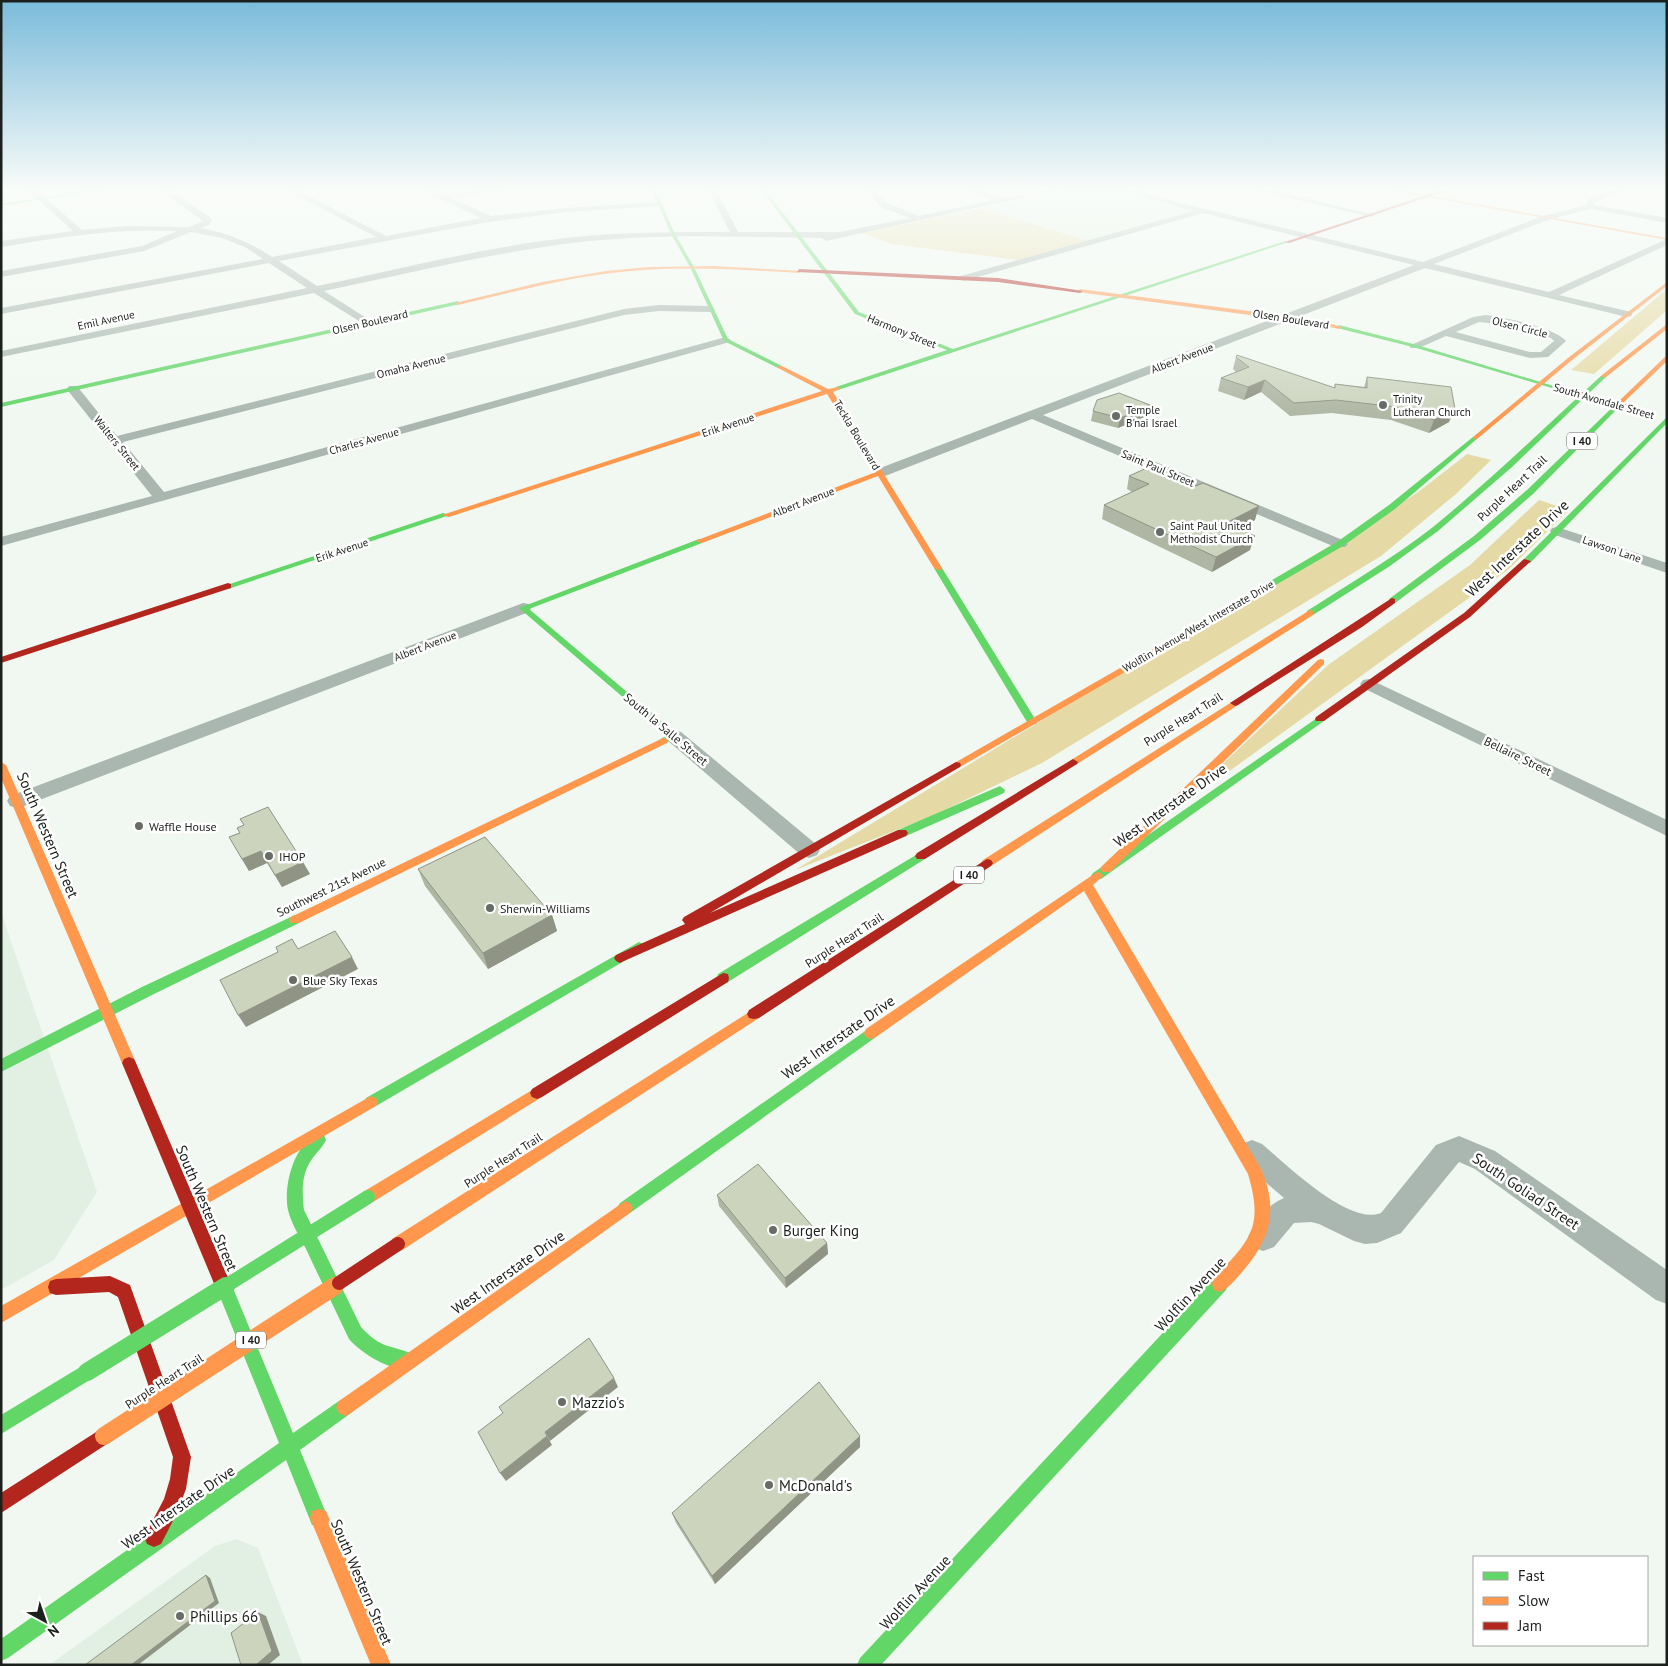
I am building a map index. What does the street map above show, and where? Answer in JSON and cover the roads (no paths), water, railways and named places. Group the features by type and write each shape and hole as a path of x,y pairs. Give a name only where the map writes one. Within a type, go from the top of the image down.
{"main road":[{"name":"Harmony Street","path":"821,266 857,313 954,351"},
{"name":"Erik Avenue","path":"1,660 1215,266"},
{"name":"Olsen Boulevard","path":"1,405 574,277 626,270 692,267 998,280 1317,322 1415,346 1541,383"},
{"path":"692,267 726,340"},
{"path":"1541,383 1667,283"},
{"path":"1648,342 1667,316"},
{"name":"Purple Heart Trail","path":"1,1425 1127,729 1387,564 1435,529 1509,465 1598,380 1667,326"},
{"name":"Teckla Boulevard","path":"726,340 830,392 1032,722"},
{"name":"Purple Heart Trail","path":"1,1504 1178,738 1360,625 1477,538 1530,492 1667,356"},
{"name":"South Avondale Street","path":"1541,383 1666,419"},
{"name":"Wolflin Avenue/West Interstate Drive","path":"1032,722 1340,544 1426,480 1541,383"},
{"name":"West Interstate Drive","path":"1,1651 941,983 1086,884 1467,615 1521,569 1557,531 1596,495 1666,419"},
{"name":"Albert Avenue","path":"523,608 880,473"},
{"name":"South la Salle Street","path":"523,608 674,736"},
{"path":"1106,869 1360,625"},
{"path":"1,1316 1032,722"},
{"path":"1026,778 1127,729"},
{"name":"Southwest 21st Avenue","path":"1,1066 147,991 674,736"},
{"name":"South Western Street","path":"1,765 191,1206 289,1447 381,1665"},
{"path":"620,958 1009,786"},
{"name":"Wolflin Avenue","path":"867,1665 1247,1255 1260,1235 1265,1215 1264,1194 1256,1172 1086,884"},
{"path":"349,1115 305,1152 297,1166 294,1190 296,1211 355,1333 364,1344 377,1354 409,1361"},
{"path":"50,1287 110,1284 124,1291 182,1457 183,1474 176,1497 168,1515 147,1547"}],"street":[{"path":"1,274 49,266"},
{"path":"1,311 241,266"},
{"path":"280,266 367,323"},
{"name":"Emil Avenue","path":"1,354 430,266"},
{"path":"964,278 1008,266"},
{"name":"Albert Avenue","path":"880,473 1423,266"},
{"path":"1428,266 1627,314"},
{"path":"1550,295 1612,266"},
{"name":"Omaha Avenue","path":"115,440 624,312 659,308 710,309"},
{"name":"Olsen Circle","path":"1415,346 1477,319 1486,319 1555,336 1561,341 1544,355 1536,356 1446,333"},
{"name":"Charles Avenue","path":"1,542 726,340"},
{"name":"Walters Street","path":"72,389 161,498"},
{"name":"Saint Paul Street","path":"1032,415 1340,544"},
{"name":"Lawson Lane","path":"1557,531 1667,568"},
{"name":"Albert Avenue","path":"17,801 523,608"},
{"name":"Bellaire Street","path":"1369,684 1667,829"},
{"name":"South la Salle Street","path":"674,736 810,850"},
{"name":"South Goliad Street","path":"1231,1130 1262,1164 1317,1208 1357,1229 1372,1231 1391,1223 1446,1154 1458,1149 1486,1160 1667,1289"},
{"path":"1247,1255 1287,1211 1307,1206 1317,1208"}],"place":[{"name":"Trinity Lutheran Church","path":"1383,405"},
{"name":"Temple B'nai Israel","path":"1116,416"},
{"name":"Saint Paul United Methodist Church","path":"1160,532"},
{"name":"Waffle House","path":"139,826"},
{"name":"IHOP","path":"269,856"},
{"name":"Sherwin-Williams","path":"490,908"},
{"name":"Blue Sky Texas","path":"293,980"},
{"name":"Burger King","path":"773,1230"},
{"name":"Mazzio's","path":"562,1402"},
{"name":"McDonald's","path":"769,1485"},
{"name":"Phillips 66","path":"180,1616"}]}
